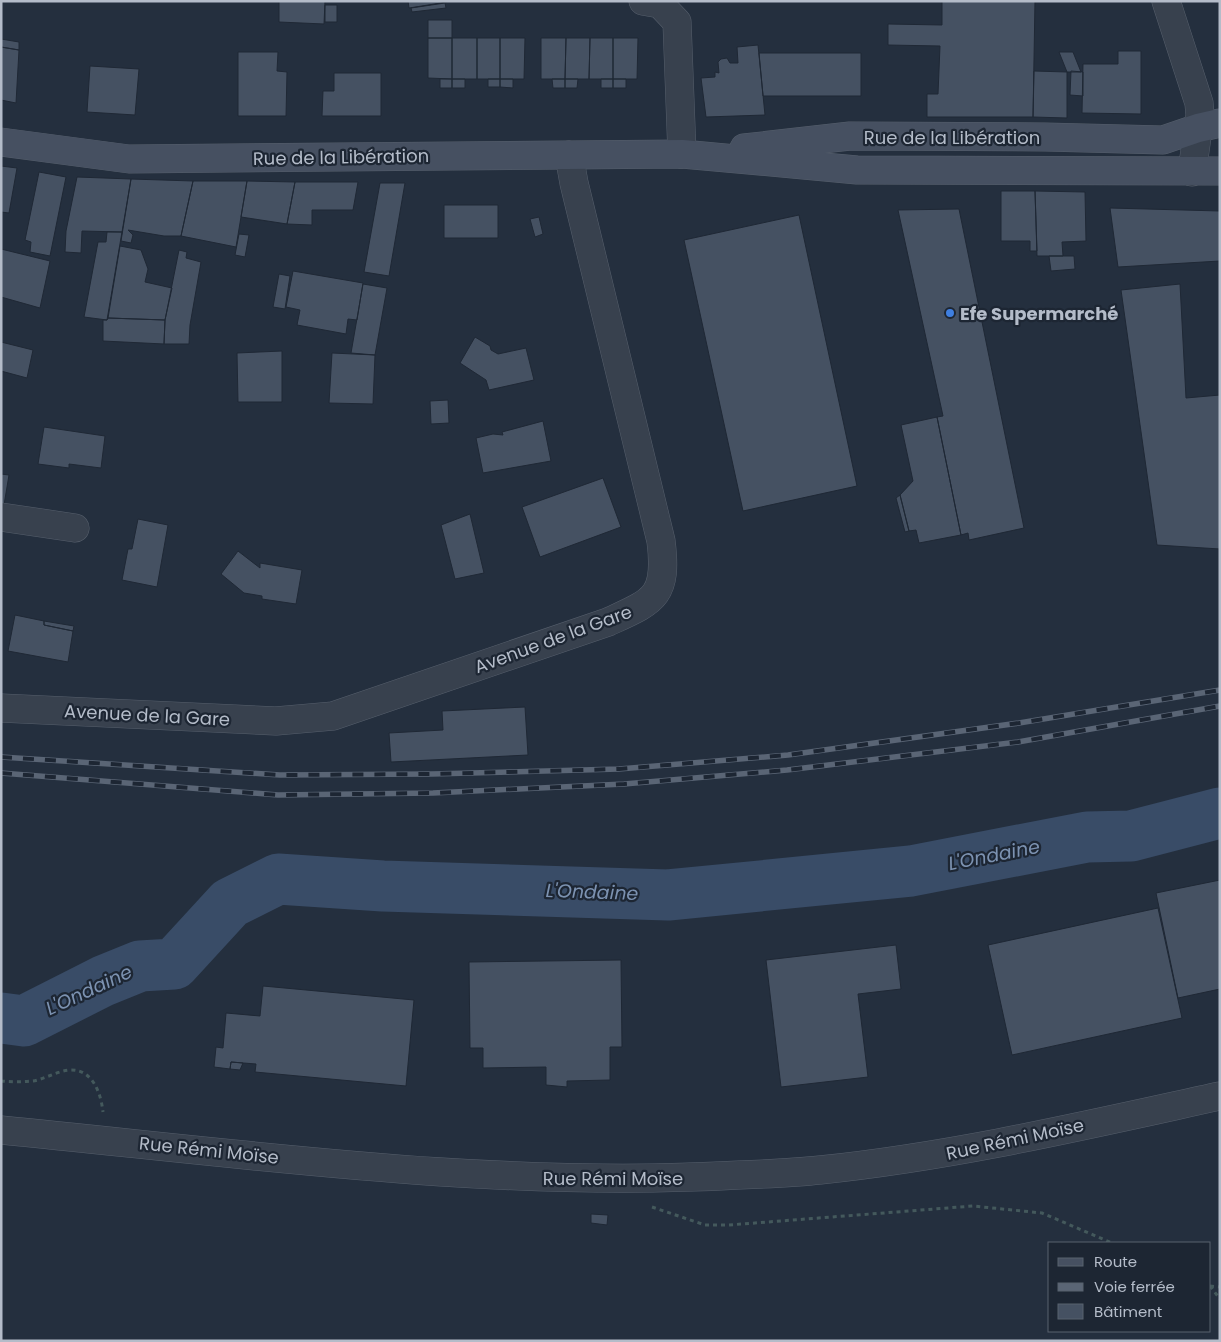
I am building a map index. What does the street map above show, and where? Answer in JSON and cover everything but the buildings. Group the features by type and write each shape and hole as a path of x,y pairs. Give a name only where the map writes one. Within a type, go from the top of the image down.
{"main road":[{"name":"Rue de la Libération","path":"1,142 129,159 682,154 850,136 1163,140 1209,125"},
{"name":"Rue de la Libération","path":"682,154 857,170 1220,171"}],"street":[{"path":"643,1 660,4 677,22 682,154"},
{"path":"1166,1 1199,103 1209,125 1192,172"},
{"name":"Avenue de la Gare","path":"1,708 276,721 333,716 608,622 644,606 659,588 665,568 661,542 574,183 570,155"},
{"path":"1,517 75,528"},
{"name":"Rue Rémi Moïse","path":"1,1130 415,1171 550,1179 671,1179 817,1171 956,1152 1220,1096"}],"path":[{"path":"999,1208 1042,1213 1110,1242"},
{"path":"1211,1287 1220,1299"}],"waterway":[{"name":"L'Ondaine","path":"1,1018 24,1021 103,981 140,966 174,964 230,903 278,879 383,886 668,895 911,871 1087,837 1131,836 1220,813"}],"railway":[{"path":"1,757 280,775 432,774 619,769 788,755 1019,723 1220,690"},
{"path":"1,773 278,795 433,793 624,784 787,770 1018,742 1220,706"}],"place":[{"name":"Efe Supermarché","path":"950,313"}]}
